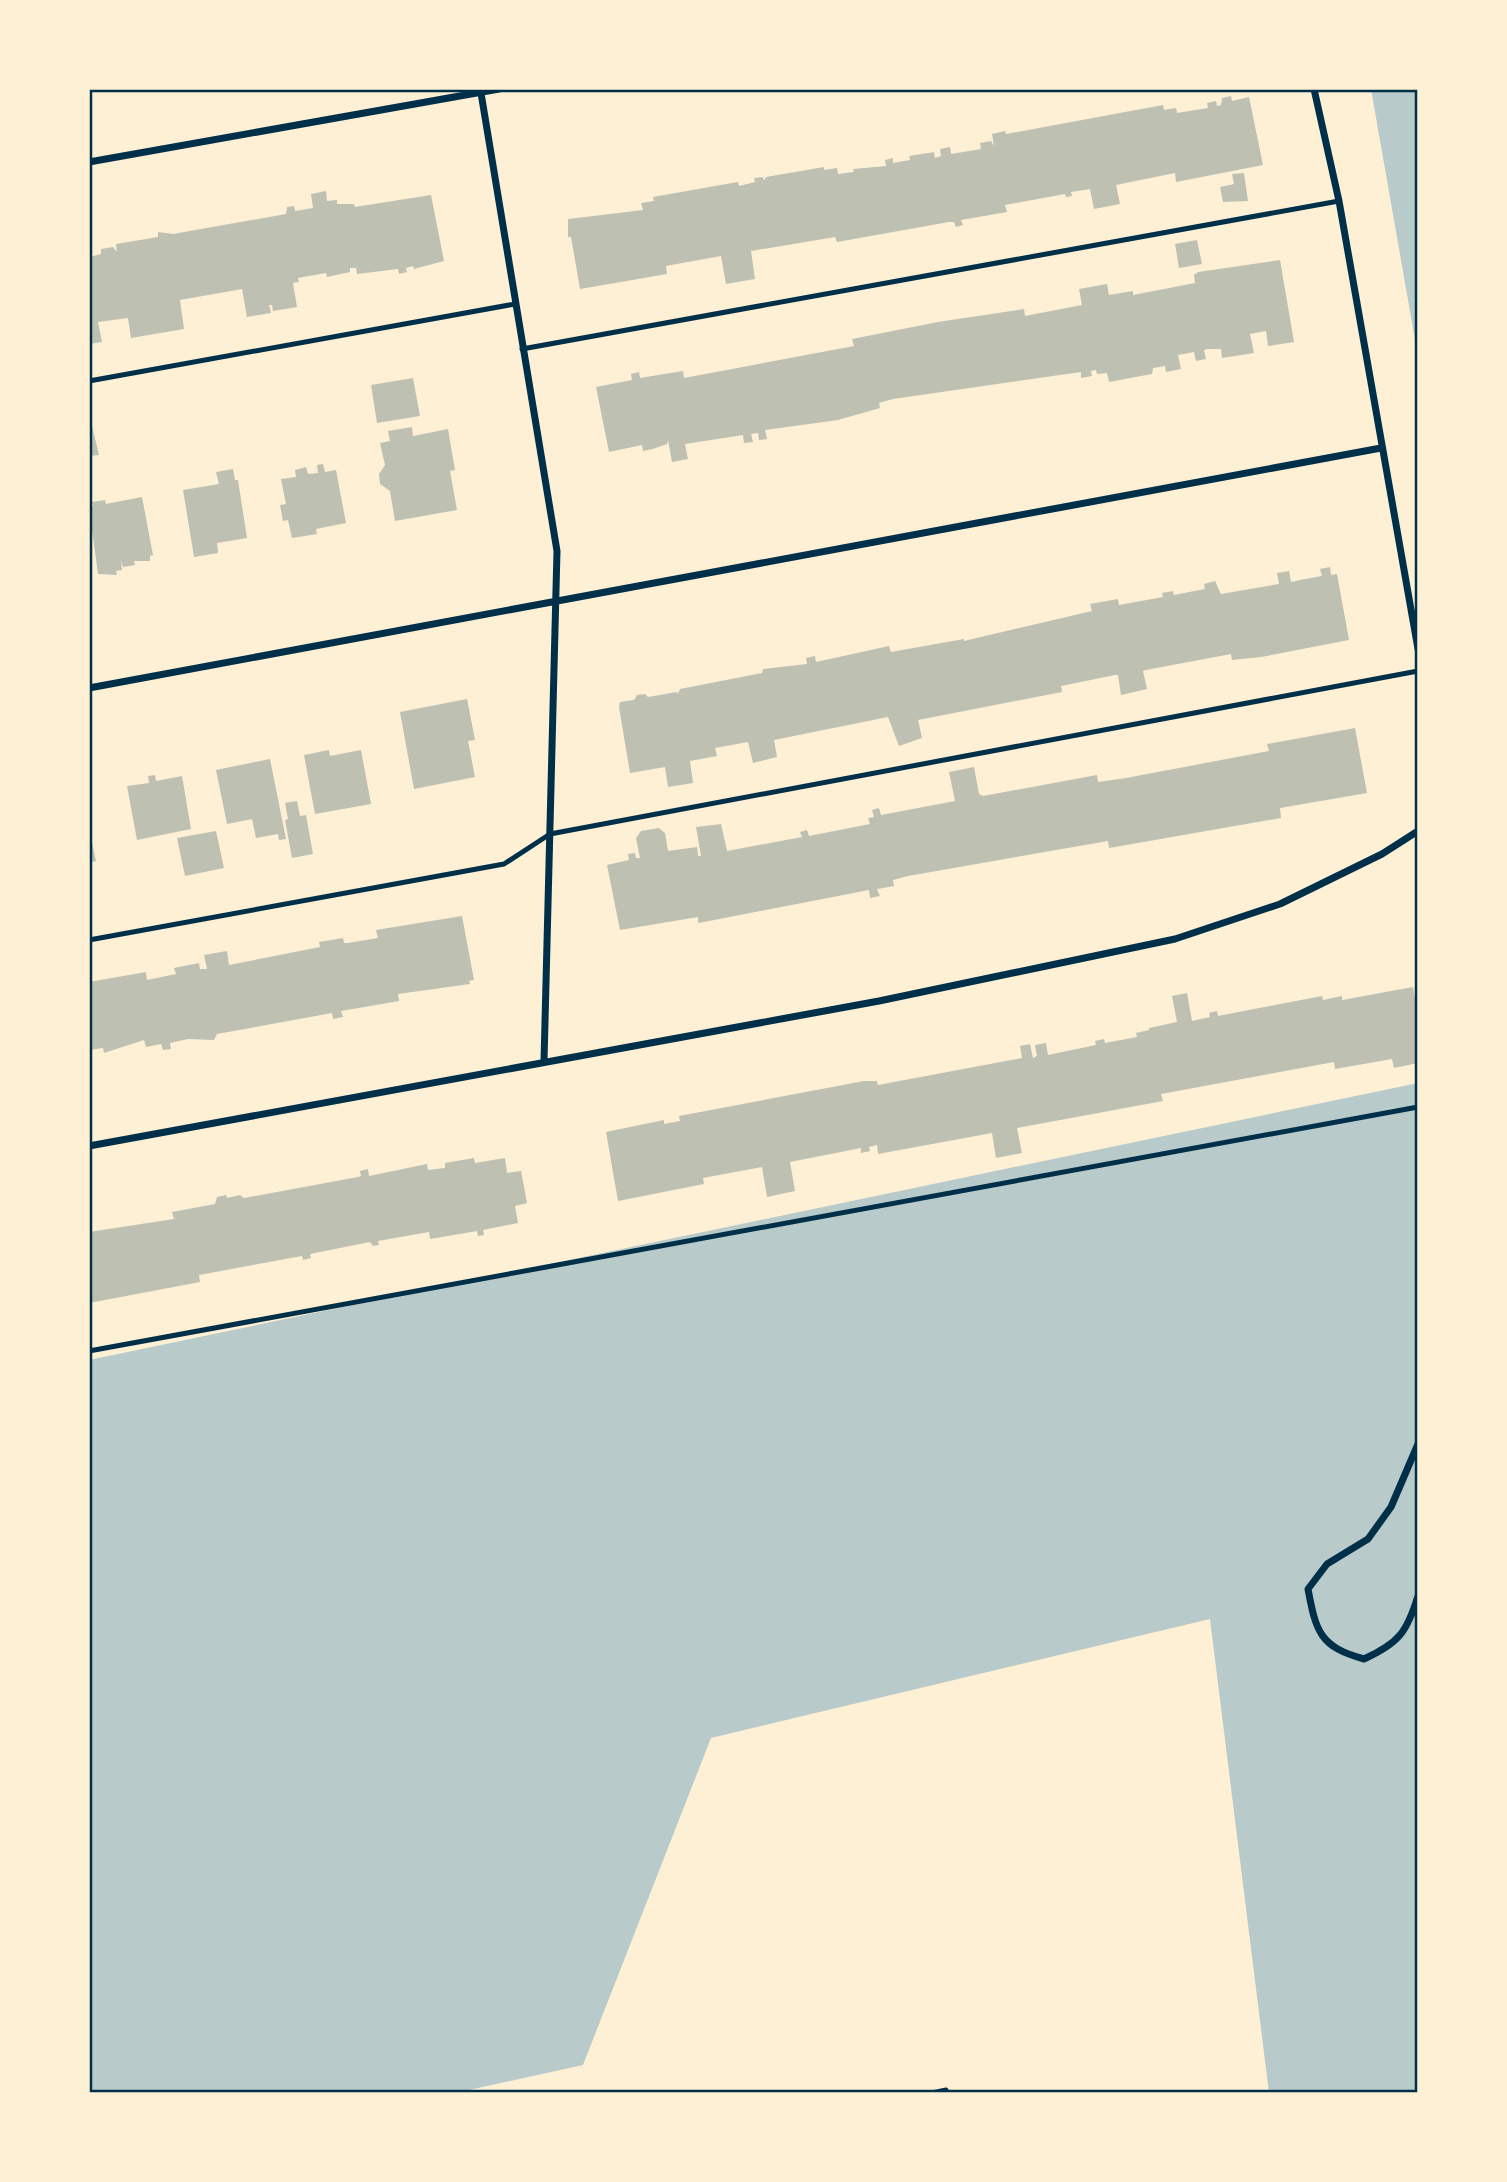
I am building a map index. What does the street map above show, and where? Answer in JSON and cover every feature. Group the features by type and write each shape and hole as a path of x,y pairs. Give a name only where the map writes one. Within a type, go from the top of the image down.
{"street":[{"path":"89,162 499,89"},
{"path":"1314,89 1339,201 1418,649"},
{"path":"481,93 557,551 558,601 544,1061"},
{"path":"89,688 1381,448"},
{"path":"89,1146 878,1001 1175,939 1280,904 1382,854 1418,831"},
{"path":"1418,1444 1391,1507 1368,1539 1326,1564 1308,1589 1314,1626 1337,1651 1364,1659 1390,1647 1409,1625 1418,1596"}],"lane":[{"path":"522,349 1339,201"},
{"path":"89,381 515,304"},
{"path":"89,940 504,864 550,834 1418,671"},
{"path":"89,1351 1418,1107"},
{"path":"932,2093 947,2090 947,2093"}],"shaded area":[{"path":"1371,89 1418,89 1418,357"},
{"path":"1418,1083 1418,2093 1269,2093 1210,1619 711,1738 583,2065 455,2093 89,2093 89,1360"}],"building":[{"path":"1231,96 1232,101 1249,97 1263,165 1176,182 1175,173 1116,185 1120,204 1094,209 1090,189 1071,192 1072,196 1066,197 1065,194 1005,205 1007,212 961,220 963,225 956,227 954,222 949,222 837,242 835,237 751,251 755,279 726,284 721,256 666,266 667,274 580,289 571,237 568,237 568,219 643,210 641,203 654,201 653,197 738,182 739,186 755,182 754,178 763,177 764,181 766,177 824,167 824,170 837,168 838,174 854,172 853,169 886,166 885,160 893,158 893,163 910,160 909,156 934,152 935,158 941,156 940,149 950,147 951,154 981,149 980,143 991,141 994,146 992,134 1005,131 1006,134 1163,105 1164,110 1176,108 1177,113 1208,108 1207,103 1216,101 1217,106 1221,105 1222,98"},
{"path":"1244,173 1248,201 1223,202 1220,187 1234,184 1232,174"},
{"path":"326,191 327,201 337,200 337,204 354,204 355,207 431,195 444,261 414,269 413,266 406,268 407,272 399,274 398,269 357,274 356,268 350,268 350,272 327,277 326,273 298,278 299,282 293,283 297,307 273,311 272,305 269,305 271,313 247,317 242,289 180,300 184,329 131,338 128,318 98,322 102,342 89,344 89,257 101,254 101,249 113,247 117,252 116,244 158,237 158,232 173,234 286,214 287,207 294,206 295,211 313,208 311,194"},
{"path":"1197,240 1202,264 1179,268 1175,244"},
{"path":"1280,260 1294,342 1268,346 1266,331 1250,334 1254,353 1222,358 1221,349 1207,349 1204,350 1206,359 1196,361 1194,352 1178,355 1181,369 1166,372 1165,366 1153,368 1152,374 1109,382 1107,373 1097,374 1096,370 1091,371 1092,376 1081,378 1081,372 893,399 879,403 880,408 838,420 765,430 767,439 759,440 758,433 751,434 753,442 744,443 743,435 685,444 688,459 672,462 668,440 667,444 653,449 643,451 642,445 609,452 596,387 632,380 631,374 639,372 640,378 683,371 684,378 854,346 852,339 938,322 1024,309 1025,316 1082,305 1079,289 1107,284 1109,295 1133,291 1133,295 1195,283 1194,275 1198,272"},
{"path":"413,378 420,416 377,423 371,385"},
{"path":"89,413 99,455 89,456"},
{"path":"412,427 413,436 448,429 455,470 450,471 457,510 395,521 390,491 380,484 379,474 385,465 380,443 390,441 388,431"},
{"path":"323,464 325,472 336,470 346,523 316,529 317,534 292,538 288,520 283,521 280,505 286,504 281,479 296,477 295,470 306,467 308,474 318,473 317,465"},
{"path":"233,469 235,480 238,480 247,538 217,543 218,553 194,557 183,490 219,484 216,472"},
{"path":"142,497 153,555 150,556 150,561 134,561 135,565 123,567 121,560 122,570 116,571 117,575 98,574 89,507 93,506 92,502 105,500 106,504"},
{"path":"1330,567 1331,575 1337,574 1349,640 1261,657 1232,660 1231,654 1146,670 1143,671 1147,689 1121,695 1118,675 1061,686 1062,692 918,720 922,738 899,746 888,717 774,740 777,757 753,763 748,742 715,748 717,756 690,761 693,783 668,787 665,767 630,773 619,707 620,702 634,700 637,695 645,694 648,697 678,694 680,689 762,673 763,669 807,664 806,658 815,656 816,662 889,646 891,652 964,641 1092,611 1090,604 1118,599 1119,605 1163,597 1162,593 1173,591 1174,595 1205,589 1204,584 1215,581 1221,594 1279,584 1277,573 1289,571 1291,582 1322,576 1320,569"},
{"path":"467,699 475,740 468,741 475,777 414,789 400,712"},
{"path":"1355,728 1367,793 1280,808 1281,818 1109,848 1108,841 908,876 893,880 894,886 877,889 880,896 870,898 869,890 698,923 698,917 620,930 607,865 629,860 628,854 635,853 636,858 640,858 636,838 641,831 659,828 665,833 668,851 697,847 698,856 701,856 696,827 721,824 727,851 802,837 800,832 807,830 809,836 870,824 868,818 874,817 872,810 879,808 881,815 955,801 949,772 974,767 979,794 983,796 1097,775 1098,782 1126,778 1269,751 1267,744"},
{"path":"329,750 330,756 361,750 371,804 315,814 304,755"},
{"path":"270,759 286,839 279,840 278,834 256,838 252,819 227,824 216,770"},
{"path":"155,775 156,781 182,776 191,829 137,840 127,786 149,783 148,776"},
{"path":"297,801 300,816 306,815 313,854 292,858 285,820 288,819 285,803"},
{"path":"89,829 96,861 89,863"},
{"path":"216,831 224,868 185,876 177,838"},
{"path":"462,916 474,980 469,981 470,984 398,994 399,1001 341,1011 343,1017 333,1019 332,1013 217,1034 214,1040 188,1039 170,1043 171,1049 163,1050 161,1044 146,1047 144,1040 104,1053 103,1048 89,1050 89,982 146,972 147,980 176,974 174,968 199,963 200,969 207,969 204,955 227,951 229,965 320,947 319,942 343,938 344,943 348,943 378,938 376,930"},
{"path":"1413,987 1418,1015 1418,1063 1394,1068 1392,1059 1335,1069 1334,1062 1161,1094 1163,1101 1017,1128 1022,1153 996,1158 992,1133 878,1154 877,1145 869,1147 870,1151 861,1153 861,1148 790,1162 795,1191 767,1197 762,1167 703,1178 704,1184 618,1201 606,1132 664,1120 664,1124 680,1121 679,1116 864,1081 877,1081 878,1085 1022,1058 1020,1046 1030,1044 1033,1058 1037,1056 1035,1045 1046,1043 1048,1055 1096,1045 1095,1041 1104,1039 1105,1043 1137,1037 1136,1033 1149,1028 1177,1022 1172,996 1187,993 1192,1021 1210,1017 1209,1013 1217,1011 1218,1016 1322,996 1323,1000 1342,996 1342,1000"},
{"path":"474,1158 475,1163 505,1158 507,1173 521,1171 527,1203 515,1206 518,1223 483,1230 484,1235 478,1236 477,1231 430,1239 429,1232 378,1241 379,1245 373,1246 370,1242 310,1254 311,1258 303,1260 302,1256 199,1275 200,1282 89,1303 89,1232 174,1219 172,1212 215,1204 217,1197 226,1195 227,1198 240,1195 244,1198 358,1177 361,1176 360,1171 368,1169 369,1176 427,1164 428,1170 445,1168 445,1163"}]}
